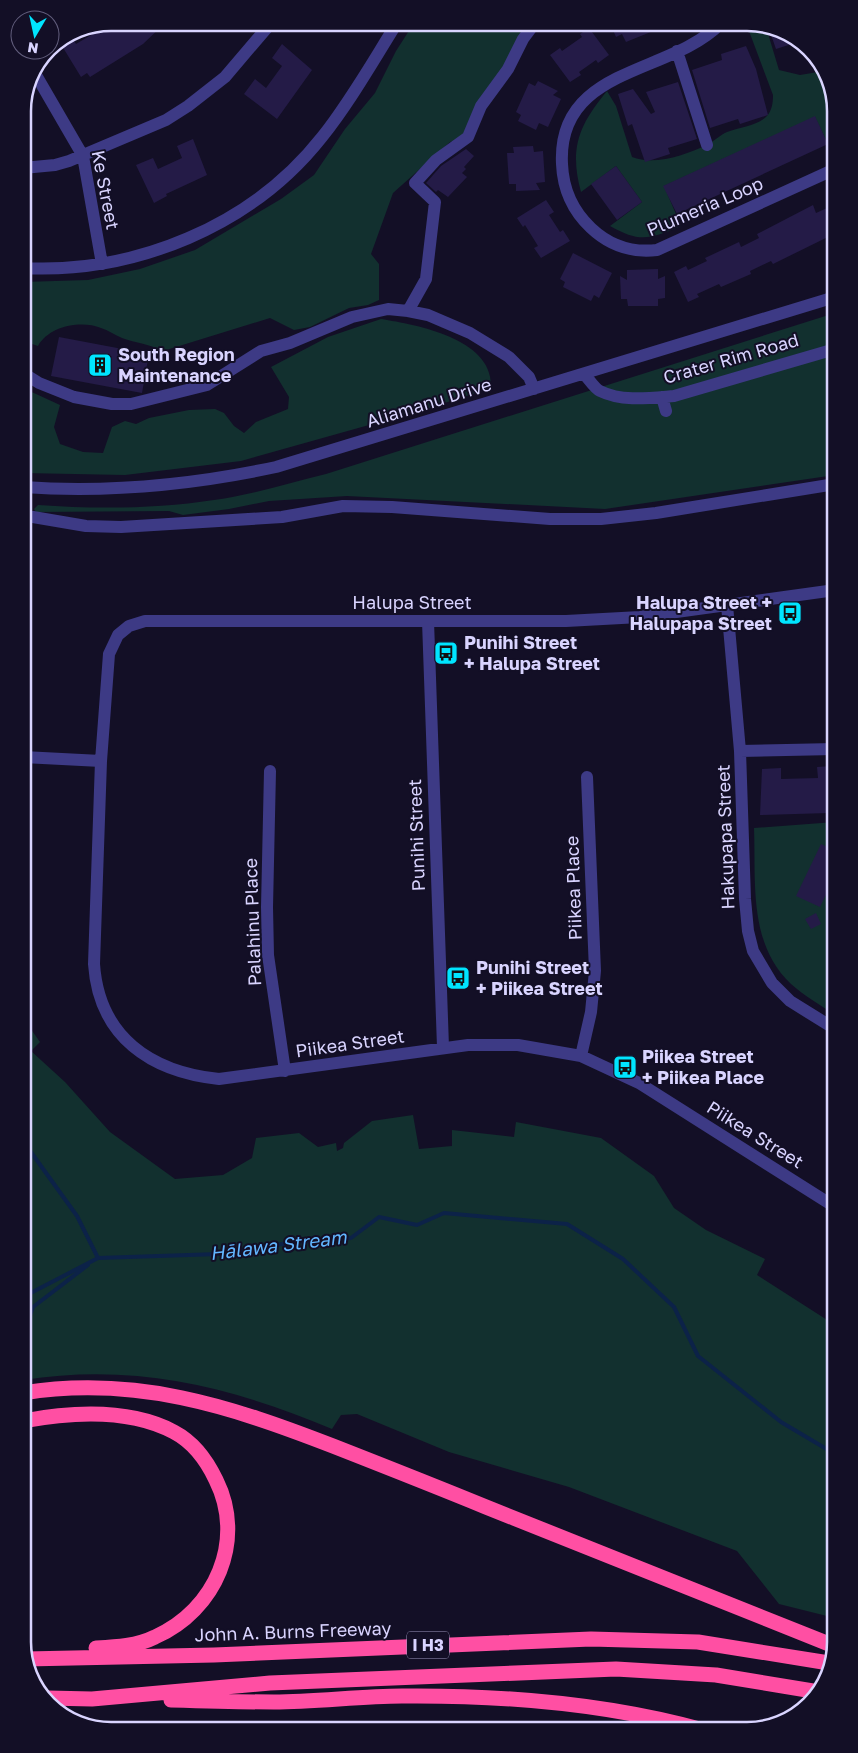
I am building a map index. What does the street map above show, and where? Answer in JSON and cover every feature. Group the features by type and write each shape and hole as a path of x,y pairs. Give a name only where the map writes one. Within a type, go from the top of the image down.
{"highway":[{"path":"31,1392 74,1388 133,1389 200,1400 239,1412 401,1473 827,1643"},
{"path":"31,1420 57,1416 111,1415 138,1418 176,1433 191,1444 212,1472 225,1502 229,1536 221,1570 212,1589 200,1604 171,1629 155,1638 116,1647 33,1655"},
{"name":"John A. Burns Freeway","path":"33,1659 214,1655 591,1639 698,1642 824,1662"},
{"name":"I H3","path":"54,1698 92,1699 270,1683 616,1669 664,1670 716,1675 810,1690"},
{"path":"92,1699 276,1702 402,1696 488,1698 591,1707 670,1722"}],"street":[{"path":"31,167 55,165 83,156 166,120 194,102 225,77 263,31"},
{"path":"31,268 62,268 102,264 161,249 205,231 240,210 274,185 322,137 392,31"},
{"path":"408,310 426,279 435,202 416,183 436,160 468,137 481,106 508,69 523,39 530,31"},
{"name":"Plumeria Loop","path":"712,31 704,39 677,52 608,81 584,100 569,122 561,154 566,193 580,216 600,237 629,250 641,252 657,250 827,173"},
{"path":"677,52 707,145"},
{"name":"Ke Street","path":"38,78 83,156 102,264"},
{"name":"Aliamanu Drive","path":"31,487 133,488 189,483 245,474 298,461 827,300"},
{"path":"31,377 56,391 74,397 112,404 131,404 207,385 261,352 290,343 352,317 388,309 408,310 445,322 493,346 530,376 534,389"},
{"name":"Crater Rim Road","path":"584,374 599,390 619,396 642,399 674,396 804,356 827,351"},
{"path":"662,397 666,411"},
{"path":"33,517 86,526 121,527 282,518 343,506 392,507 550,519 601,519 656,513 827,485"},
{"name":"Halupa Street","path":"101,761 109,654 118,635 136,623 164,621 566,621 640,617 827,591"},
{"name":"Hakupapa Street","path":"727,605 740,751 744,899 748,931 753,951 772,983 790,1001 827,1024"},
{"name":"Punihi Street","path":"428,621 443,1047"},
{"path":"740,751 827,749"},
{"path":"31,757 101,761"},
{"name":"Piikea Street","path":"101,761 94,964 98,994 111,1021 121,1036 144,1056 178,1072 219,1079 443,1047 484,1044 518,1045 581,1056 639,1083 827,1201"},
{"name":"Palahinu Place","path":"270,771 267,907 268,955 284,1071"},
{"name":"Piikea Place","path":"581,1056 591,1012 594,971 587,777"}],"green space":[{"path":"409,31 530,31 462,138 450,142 393,193 371,254 379,264 379,300 368,305 349,308 310,327 294,330 270,318 163,351 122,338 101,328 84,325 57,329 43,339 38,346 31,344 31,282 88,280 140,269 195,250 281,199 314,175 345,129 375,93 396,51"},
{"path":"749,31 768,34 779,70 800,75 817,72 825,95 827,142 815,117 664,186 681,226 653,236 637,237 610,226 642,202 616,166 581,192 576,162 579,138 589,115 607,91 616,106 632,157 650,160 670,158 689,152 707,145 727,132 762,120 771,110 773,95"},
{"path":"827,316 827,476 605,509 347,496 269,501 183,515 169,511 36,512 34,509 38,505 104,508 192,503 256,492 326,474"},
{"path":"381,319 414,325 451,337 467,346 480,357 489,371 491,388 426,409 241,461 125,475 31,473 31,392 60,405 54,427 60,444 83,452 103,453 112,427 125,421 136,424 149,418 189,410 215,409 224,413 234,426 244,433 256,422 288,409 289,397 271,367 328,337"},
{"path":"827,823 827,1010 791,984 777,968 767,950 757,911 754,828"},
{"path":"31,1029 40,1042 31,1051"},
{"path":"31,1051 65,1082 110,1132 175,1179 223,1175 252,1158 256,1138 299,1133 318,1147 336,1143 337,1151 343,1148 344,1143 372,1121 413,1115 419,1149 452,1146 452,1130 514,1137 516,1122 601,1138 654,1176 674,1208 706,1230 765,1259 757,1275 827,1320 827,1616 779,1604 737,1551 569,1487 449,1452 357,1414 341,1415 332,1429 256,1401 181,1382 104,1374 64,1375 31,1379"}],"building":[{"path":"157,31 143,44 90,77 87,73 81,77 63,48 74,41 76,44 95,33"},
{"path":"584,31 591,31 609,55 598,63 596,60 579,72 581,75 570,82 550,55 560,48 562,51 582,37 580,34"},
{"path":"613,31 653,31 626,42 622,34 616,37"},
{"path":"771,35 790,44 776,49"},
{"path":"282,44 312,70 277,119 244,94 255,79 266,88 282,66 272,58"},
{"path":"746,46 756,69 768,115 740,124 738,119 710,128 692,70 722,60 721,54"},
{"path":"538,81 558,91 553,95 561,99 548,127 539,123 536,130 518,121 521,115 516,112 529,83 535,86"},
{"path":"678,82 697,139 668,148 670,154 645,162 632,124 628,126 618,94 633,89 651,114 655,112 646,92"},
{"path":"815,116 827,142 827,144 677,214 663,186"},
{"path":"193,139 207,175 166,194 167,196 154,203 136,165 153,158 158,169 182,158 177,146"},
{"path":"533,146 534,152 543,151 545,182 536,183 540,190 516,191 516,184 509,184 507,153 514,153 513,147"},
{"path":"466,149 474,156 464,167 466,169 462,173 467,177 448,197 438,190 436,192 426,183 441,166"},
{"path":"616,166 642,202 617,220 591,184"},
{"path":"546,200 554,212 549,215 560,232 563,230 570,241 541,258 534,248 538,246 525,225 523,227 517,218"},
{"path":"813,205 816,213 827,208 827,237 773,264 771,261 750,271 751,274 721,287 719,284 697,294 699,297 688,302 674,272 686,266 688,270 707,261 705,258 739,242 741,247 759,238 757,234"},
{"path":"573,253 612,273 599,298 594,295 591,301 563,287 565,282 560,279"},
{"path":"658,269 658,279 665,276 665,298 658,299 658,306 628,306 627,299 621,299 620,276 627,280 627,270"},
{"name":"South Region Maintenance","path":"59,337 149,354 142,393 51,376"},
{"path":"827,766 827,813 760,815 762,769 781,768 781,779 818,778 817,767"},
{"path":"821,844 827,847 827,893 820,907 796,896"},
{"path":"816,913 821,924 811,929 805,919"}],"waterway":[{"path":"31,1152 77,1216 98,1258"},
{"name":"Hālawa Stream","path":"31,1293 98,1258 219,1254 295,1242 351,1238 379,1217 417,1225 444,1213 567,1224 623,1259 674,1307 698,1356 781,1422 827,1449"},
{"path":"31,1312 33,1307 88,1265"}],"place":[{"name":"South Region Maintenance","path":"100,365"},
{"name":"Halupa Street + Halupapa Street","path":"790,613"},
{"name":"Punihi Street + Halupa Street","path":"446,653"},
{"name":"Punihi Street + Piikea Street","path":"458,978"},
{"name":"Piikea Street + Piikea Place","path":"625,1067"}]}
